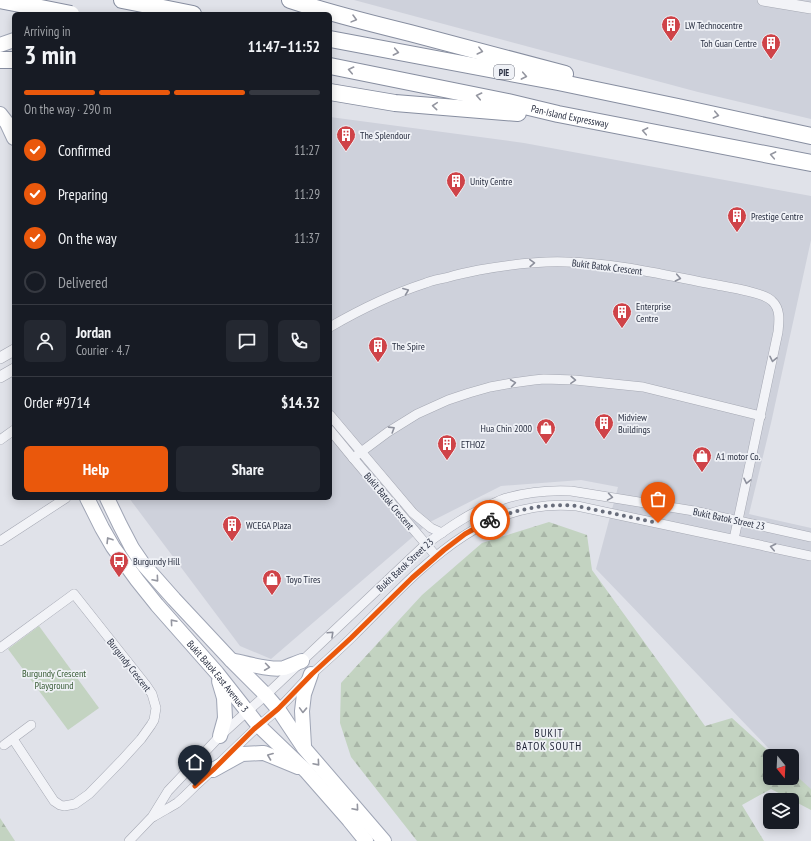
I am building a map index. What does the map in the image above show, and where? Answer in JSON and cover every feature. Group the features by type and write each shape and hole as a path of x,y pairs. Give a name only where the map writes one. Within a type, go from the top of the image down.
{"highway":[{"path":"0,0 61,12"},
{"path":"122,0 183,12"},
{"path":"290,0 327,12"},
{"path":"332,13 656,97 678,107"},
{"name":"PIE","path":"332,39 558,82 811,136"},
{"path":"0,60 12,60"},
{"name":"Pan-Island Expressway","path":"332,66 508,102 558,114 811,162"},
{"path":"332,92 395,103 501,112 558,114"}],"main road":[{"path":"39,0 39,12"},
{"path":"45,12 54,0"},
{"path":"54,0 55,12"},
{"path":"0,46 12,41"},
{"path":"0,114 7,123 12,134"},
{"name":"Bukit Batok East Avenue 3","path":"88,500 113,547 157,605 217,673 258,725 306,771 366,841"},
{"name":"Bukit Batok East Avenue 3","path":"108,500 132,548 143,564 231,660 266,695 278,709 304,748 384,841"},
{"path":"231,660 275,668 284,668 302,661"},
{"path":"217,673 224,698 225,718 220,736"},
{"path":"304,748 302,711 304,694 312,674"},
{"path":"213,770 242,754 264,753 306,771"}],"street":[{"path":"763,0 811,8"},
{"name":"Bukit Batok Crescent","path":"332,326 370,306 427,282 478,270 524,263 566,262 640,270 767,296 774,302 779,312 778,332 734,539"},
{"path":"0,358 12,351"},
{"path":"0,376 12,370"},
{"path":"353,458 388,432 417,414 448,400 490,387 544,379 575,380 643,387 761,416"},
{"name":"Bukit Batok Crescent","path":"332,417 412,514 431,528 442,533"},
{"path":"0,440 12,431"},
{"name":"Bukit Batok Crescent","path":"332,432 436,556"},
{"name":"Bukit Batok Street 23","path":"152,817 168,791 220,736 266,695 426,544 467,516 506,498 536,492 571,491 694,511 811,536"},
{"path":"0,541 63,500"},
{"name":"Bukit Batok Street 23","path":"152,817 177,802 213,770 258,725 278,709 312,674 436,556 465,534 489,520 538,506 577,506 811,556"},
{"name":"Burgundy Crescent","path":"0,648 74,594 146,685 152,694 156,708 154,720 142,739 89,794 79,802 69,806 60,805 51,797 13,739"},
{"path":"4,745 31,725"},
{"path":"129,841 152,817"}],"shaded area":[{"path":"354,0 811,0 811,119 698,92"},
{"path":"332,117 524,143 811,196 811,240 771,423 749,514 811,528 811,791 799,780 799,749 769,749 596,569 618,487 581,480 501,486 430,522 271,659 240,646 130,500 332,500"}],"green space":[{"path":"549,522 587,535 592,570 705,726 732,718 766,749 763,749 763,785 799,785 799,778 811,789 811,810 799,804 799,793 779,793 771,789 742,805 764,841 417,841 351,757 340,723 341,683 422,595 482,543"},
{"name":"Burgundy Crescent Playground","path":"39,626 99,708 68,730 8,649"},
{"path":"0,818 15,841 0,841"}],"way so far":[{"path":"490,520 538,506 568,505 658,523"}],"place":[{"name":"LW Technocentre","path":"671,42"},
{"name":"Toh Guan Centre","path":"771,60"},
{"name":"The Splendour","path":"346,152"},
{"name":"Unity Centre","path":"456,198"},
{"name":"Prestige Centre","path":"737,233"},
{"name":"Enterprise Centre","path":"622,329"},
{"name":"The Spire","path":"378,363"},
{"name":"Midview Buildings","path":"604,440"},
{"name":"Hua Chin 2000","path":"546,445"},
{"name":"ETHOZ","path":"447,461"},
{"name":"A1 motor Co.","path":"702,473"},
{"name":"WCEGA Plaza","path":"232,542"},
{"name":"Burgundy Hill","path":"119,578"},
{"name":"Toyo Tires","path":"272,596"}],"district":[{"name":"BUKIT BATOK SOUTH","path":"549,739"}],"route":[{"path":"195,786 254,729 278,709 312,674 436,556 465,534 490,520"}]}
